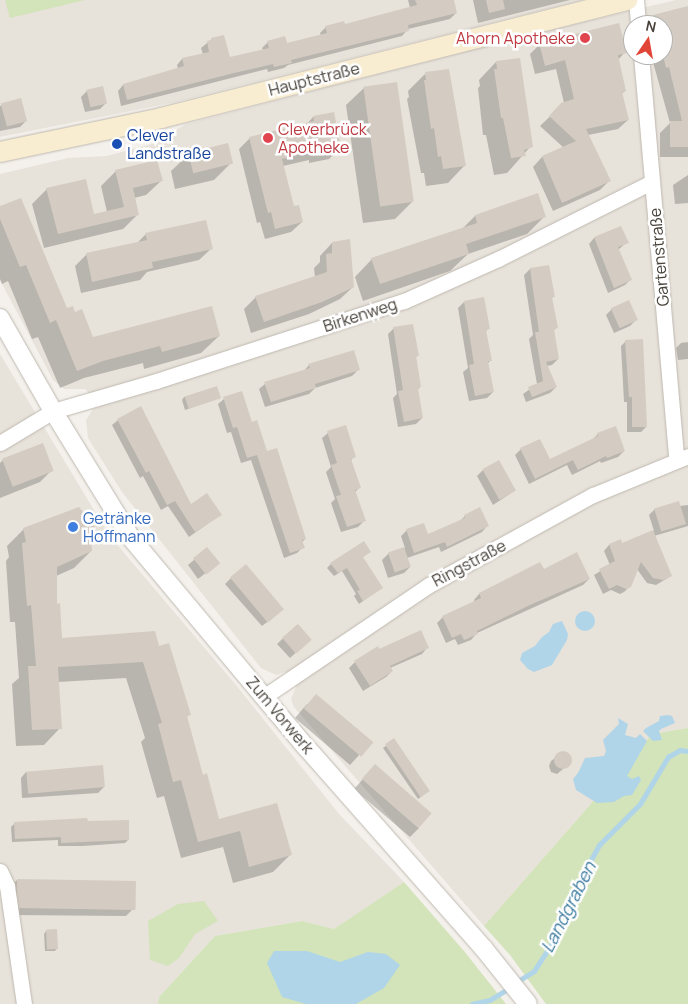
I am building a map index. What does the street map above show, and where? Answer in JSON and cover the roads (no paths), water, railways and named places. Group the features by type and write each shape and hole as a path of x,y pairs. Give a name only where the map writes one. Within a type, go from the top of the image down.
{"main road":[{"name":"Hauptstraße","path":"0,152 161,118 627,0"}],"street":[{"path":"636,0 637,15"},
{"name":"Gartenstraße","path":"642,65 652,182 682,458"},
{"name":"Birkenweg","path":"52,411 164,378 404,301 498,259 652,182"},
{"path":"0,318 52,411 0,443"},
{"name":"Zum Vorwerk","path":"52,411 131,538 189,610 265,696 396,851 484,949 528,1004"},
{"name":"Ringstraße","path":"265,696 429,585 593,495 682,458"},
{"path":"0,870 7,886 24,1004"}],"water":[{"path":"585,611 592,614 595,621 592,628 585,631 578,628 575,621 578,614"},
{"path":"562,621 568,634 567,640 552,665 534,672 528,669 520,660 522,653 535,646 549,632 553,624"},
{"path":"660,716 672,716 675,723 659,731 662,740 653,741 643,731 659,721"},
{"path":"618,718 628,724 625,735 636,738 640,734 647,741 627,776 632,779 639,776 641,780 632,795 624,796 614,802 597,803 576,790 573,779 585,758 604,756 606,751 603,740 619,724"},
{"path":"274,951 307,951 340,962 368,952 386,954 400,965 384,988 356,1004 306,1004 282,997 267,963"}],"waterway":[{"name":"Landgraben","path":"515,983 534,971 551,945 560,916 599,845 640,804 668,757 680,750 688,751"},
{"name":"Landgraben","path":"472,1004 490,1000 509,988"}],"place":[{"name":"Ahorn Apotheke","path":"585,38"},
{"name":"Cleverbrück Apotheke","path":"268,138"},
{"name":"Clever Landstraße","path":"117,144"},
{"name":"Getränke Hoffmann","path":"73,527"}]}
